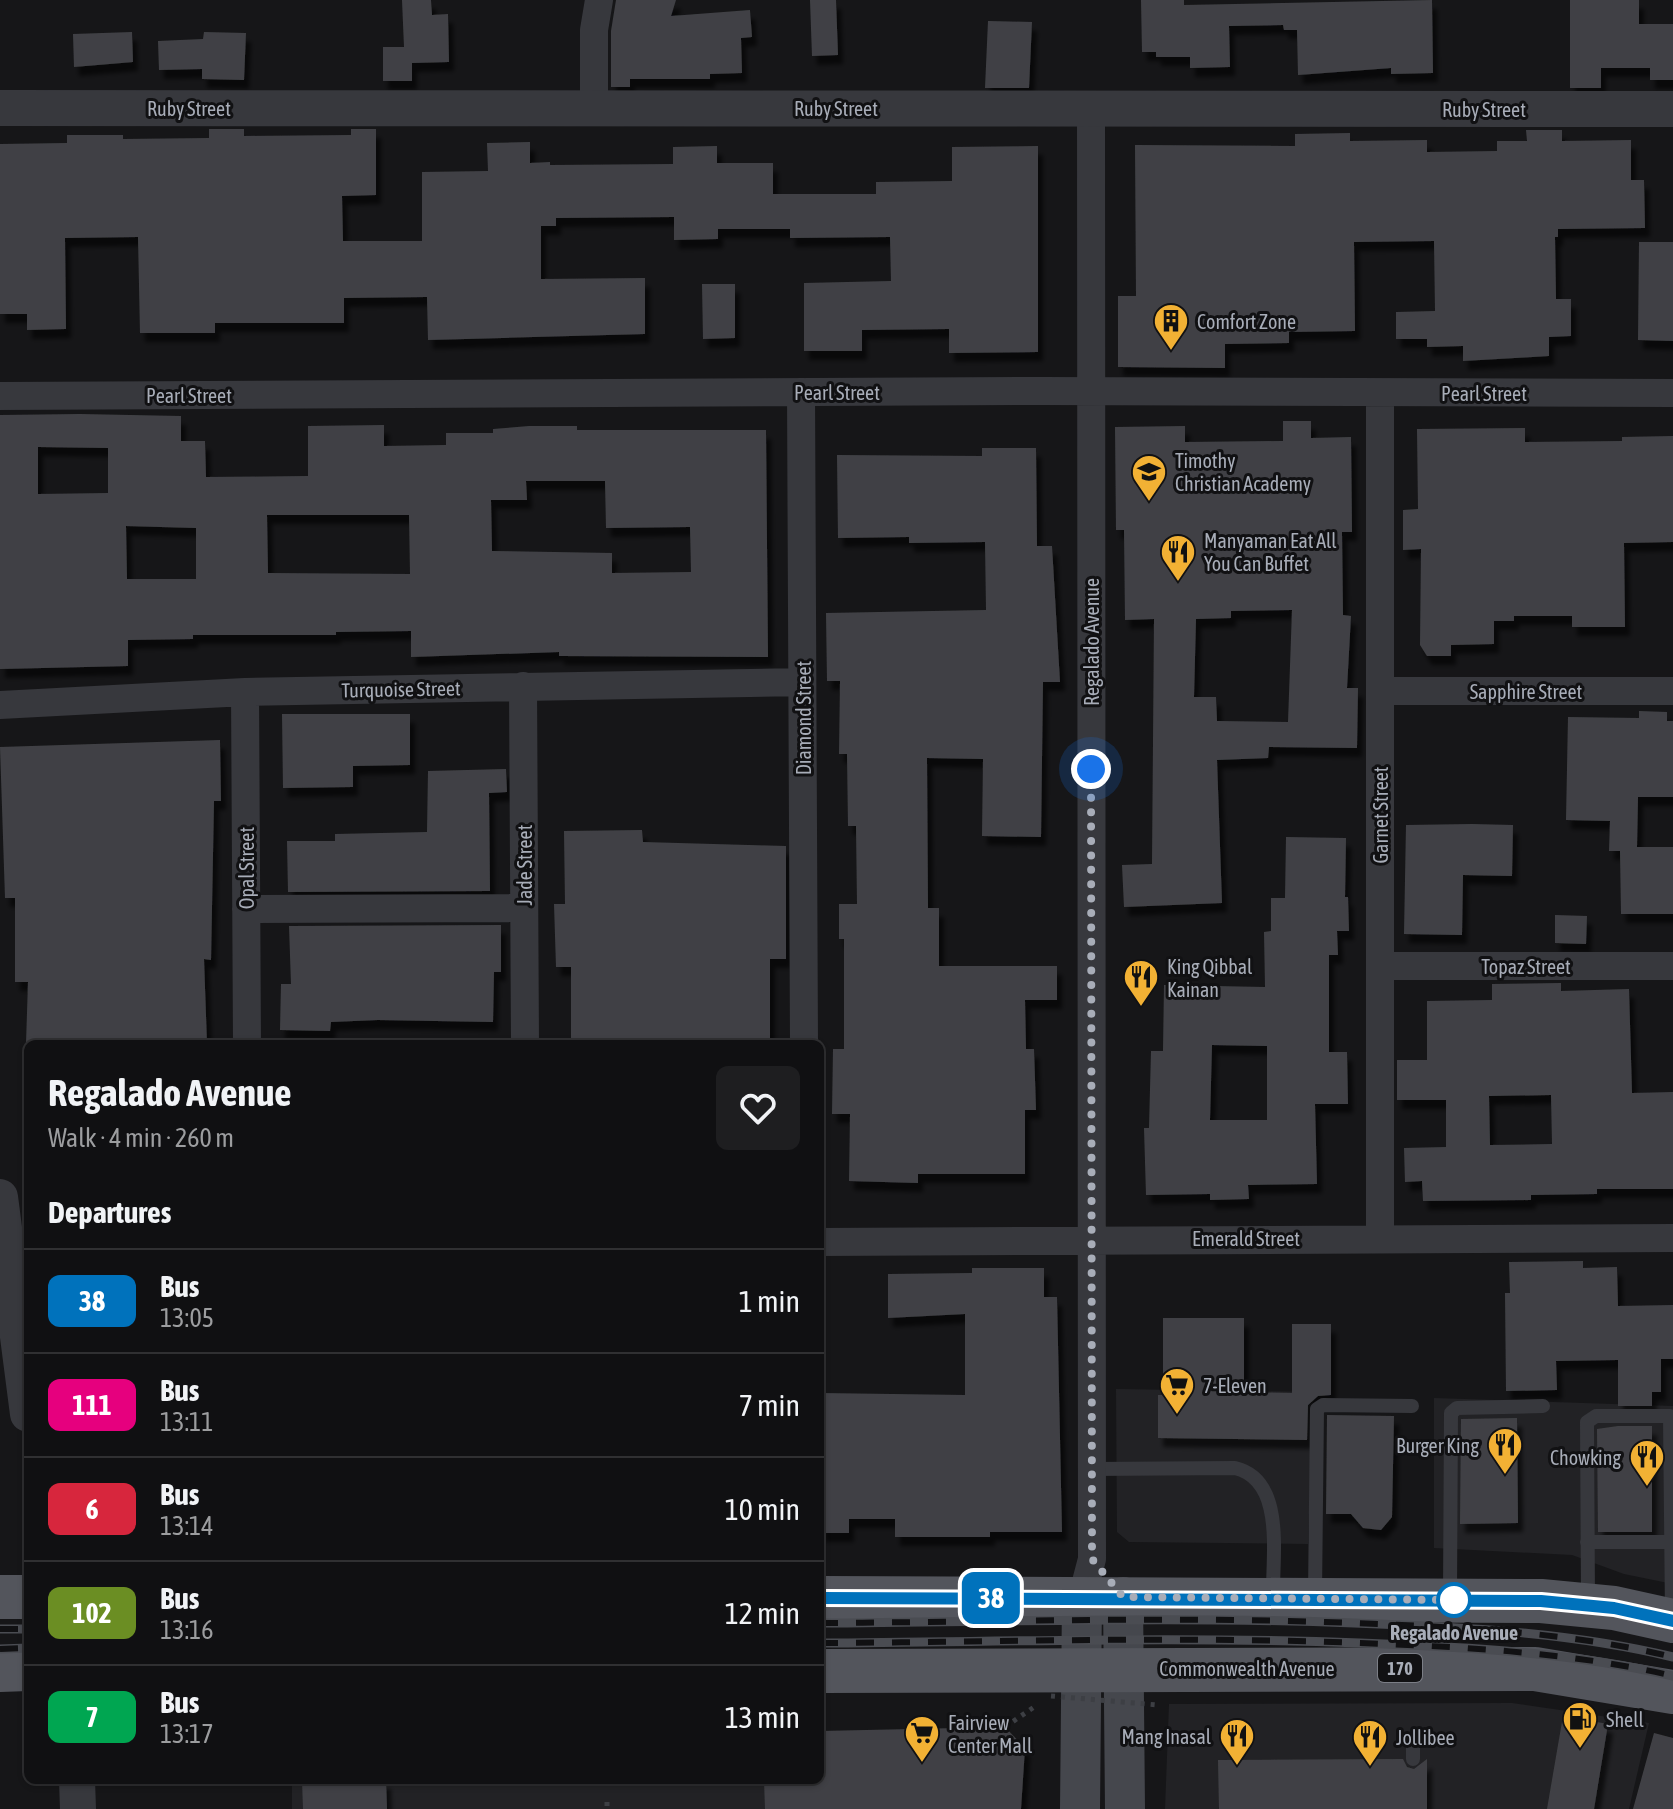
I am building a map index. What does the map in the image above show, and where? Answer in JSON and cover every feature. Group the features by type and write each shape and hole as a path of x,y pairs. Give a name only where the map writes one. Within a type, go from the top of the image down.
{"main road":[{"path":"824,1598 1099,1584 1294,1597 1587,1605 1672,1620"},
{"name":"Regalado Avenue","path":"1099,1584 1103,1668 1125,1809"},
{"path":"0,1597 24,1597"},
{"path":"1547,1671 1568,1657 1577,1636 1573,1616 1587,1605"},
{"path":"1587,1605 1594,1619 1583,1634 1584,1655 1597,1677"},
{"name":"Regalado Avenue","path":"1080,1809 1103,1668"},
{"name":"Commonwealth Avenue","path":"824,1671 1103,1668 1547,1671 1673,1692"},
{"path":"0,1670 24,1669"}],"street":[{"path":"594,108 594,30 599,0"},
{"name":"Ruby Street","path":"0,108 1673,109"},
{"name":"Regalado Avenue","path":"1091,109 1092,1469 1099,1584"},
{"name":"Pearl Street","path":"0,396 801,392 1673,393"},
{"name":"Diamond Street","path":"801,392 804,1040"},
{"name":"Garnet Street","path":"1380,393 1380,1238"},
{"name":"Turquoise Street","path":"0,705 245,692 802,682"},
{"name":"Jade Street","path":"523,686 525,1040"},
{"name":"Sapphire Street","path":"1380,691 1673,691"},
{"name":"Opal Street","path":"245,692 247,1040"},
{"path":"246,909 524,908"},
{"name":"Topaz Street","path":"1380,966 1673,966"},
{"path":"0,1197 18,1246 7,1312 24,1395"},
{"name":"Emerald Street","path":"824,1242 1673,1238"},
{"path":"77,1784 78,1809"}],"lane":[{"path":"1294,1597 1317,1409 1323,1405 1412,1406"},
{"path":"1450,1600 1451,1413 1457,1408 1543,1406"},
{"path":"1587,1605 1587,1422 1596,1416 1670,1416 1672,1620"},
{"path":"1092,1469 1235,1468 1256,1477 1270,1500 1294,1597"},
{"path":"1587,1542 1671,1542"}],"path":[{"path":"1005,1727 1051,1696 1158,1705"}],"shaded area":[{"path":"1116,1389 1313,1392 1308,1544 1129,1542 1117,1532"},
{"path":"1434,1398 1673,1406 1673,1584 1624,1574 1572,1555 1434,1548"},
{"path":"1512,1703 1649,1723 1629,1809 1165,1809 1169,1704"},
{"path":"292,1784 808,1784 808,1809 292,1809"}],"building":[{"path":"402,0 431,0 432,15 448,14 449,62 412,63 412,81 383,81 383,47 404,47"},
{"path":"616,0 676,0 671,16 750,10 752,37 741,38 742,73 710,74 710,79 630,79 630,87 611,87 611,31"},
{"path":"810,0 836,0 838,55 812,56"},
{"path":"1141,0 1184,0 1184,5 1432,0 1433,73 1391,74 1391,68 1298,75 1297,30 1284,30 1283,25 1229,26 1230,67 1190,68 1190,57 1156,57 1156,52 1142,52"},
{"path":"1570,0 1639,0 1639,24 1673,24 1673,80 1650,80 1650,68 1601,68 1601,88 1570,88"},
{"path":"988,21 1032,22 1029,88 985,88"},
{"path":"132,32 133,62 74,67 73,34"},
{"path":"204,32 246,33 244,80 202,79 202,69 159,70 158,41 203,39"},
{"path":"209,129 244,129 244,136 351,135 351,129 376,129 376,195 342,196 343,241 422,241 422,172 488,171 487,143 530,142 530,163 550,162 550,165 673,164 673,147 717,146 717,163 773,163 773,194 876,194 876,182 952,181 952,147 1038,146 1038,352 949,353 949,329 862,330 862,351 804,351 804,283 891,281 890,237 790,238 790,229 718,229 718,239 674,240 674,217 556,218 556,226 541,226 541,279 645,278 645,334 428,340 427,297 344,298 344,323 215,323 215,333 140,333 138,237 65,238 66,329 27,330 27,314 0,314 0,144 67,143 67,135 123,135 123,139 209,138"},
{"path":"1526,130 1562,130 1562,141 1631,140 1631,180 1644,180 1645,228 1558,229 1558,237 1555,237 1556,299 1571,299 1571,336 1549,337 1549,356 1463,361 1463,346 1427,347 1427,339 1396,339 1396,312 1435,311 1434,241 1354,242 1355,331 1289,332 1289,343 1225,344 1225,368 1118,367 1118,296 1136,296 1135,145 1295,146 1295,134 1350,133 1350,141 1427,140 1427,152 1497,151 1497,141 1527,141"},
{"path":"1639,242 1673,242 1673,341 1638,340"},
{"path":"702,284 735,284 735,338 703,339"},
{"path":"0,415 181,416 181,441 205,441 206,477 308,476 308,426 384,425 384,446 446,445 446,433 493,433 493,429 529,426 577,426 577,430 766,430 768,657 559,656 559,652 411,657 411,631 336,632 336,635 193,635 193,639 128,640 128,666 0,669","holes":["38,447 108,448 108,493 38,494","526,481 605,481 606,528 690,527 691,572 612,573 612,553 492,551 491,500 527,500","267,515 409,515 410,574 268,573","126,526 196,528 196,579 127,579"]},
{"path":"1283,421 1311,421 1311,438 1351,437 1352,532 1342,532 1343,615 1351,616 1347,688 1358,688 1357,748 1269,747 1268,758 1217,760 1222,903 1124,907 1122,865 1152,864 1154,619 1125,620 1124,530 1116,530 1115,427 1185,426 1185,442 1283,441","holes":["1292,610 1288,722 1217,721 1216,697 1194,697 1196,619 1231,618 1231,611"]},
{"path":"1525,428 1525,442 1622,441 1622,437 1673,436 1673,542 1624,543 1625,627 1572,627 1572,616 1514,616 1514,621 1494,621 1494,644 1451,645 1451,656 1427,656 1420,645 1421,549 1403,550 1403,510 1418,509 1417,429"},
{"path":"982,448 1036,448 1037,546 1052,546 1060,682 1043,682 1041,837 982,836 983,759 927,758 928,908 939,908 939,966 1057,966 1057,1000 1025,1000 1026,1049 1034,1049 1036,1110 1025,1110 1025,1174 918,1174 918,1183 849,1181 850,1114 832,1114 833,1049 844,1049 844,939 839,939 839,904 857,904 856,826 848,826 847,754 839,754 840,681 827,681 826,613 986,610 985,542 909,543 909,537 838,538 837,455 982,456"},
{"path":"1639,711 1667,712 1667,721 1673,721 1673,797 1638,797 1637,847 1673,847 1673,914 1621,914 1620,851 1609,851 1610,821 1566,820 1568,717 1639,718"},
{"path":"282,714 410,714 410,765 353,766 353,787 283,788"},
{"path":"220,740 221,801 214,801 211,960 204,959 207,1040 26,1040 28,982 15,982 15,898 5,898 0,747"},
{"path":"506,769 507,792 489,793 490,891 288,892 287,841 335,841 335,834 427,832 428,771"},
{"path":"1406,825 1513,825 1512,876 1463,875 1462,935 1404,934"},
{"path":"642,830 643,842 786,846 786,959 770,959 770,1040 571,1040 571,967 556,967 554,904 565,904 564,831"},
{"path":"1286,837 1346,838 1345,897 1348,897 1349,931 1337,931 1338,955 1329,955 1329,1052 1347,1052 1348,1104 1315,1104 1317,1184 1248,1185 1249,1199 1210,1200 1210,1194 1146,1195 1144,1128 1149,1128 1151,1051 1163,1051 1164,985 1265,987 1264,932 1271,931 1271,898 1285,898","holes":["1212,1045 1267,1046 1267,1120 1210,1120"]},
{"path":"1555,915 1587,916 1586,944 1555,943"},
{"path":"501,925 501,972 494,972 493,1022 378,1020 331,1022 330,1031 280,1030 281,984 291,984 289,926"},
{"path":"1561,983 1561,991 1629,989 1632,1093 1673,1092 1673,1189 1597,1189 1597,1194 1531,1195 1531,1200 1423,1201 1422,1181 1405,1182 1404,1148 1446,1147 1446,1100 1397,1100 1397,1060 1427,1060 1427,1001 1492,1000 1492,984","holes":["1551,1095 1552,1144 1490,1145 1489,1096"]},
{"path":"1583,1261 1583,1268 1617,1267 1618,1306 1673,1305 1673,1359 1661,1359 1661,1392 1652,1392 1652,1406 1618,1406 1618,1360 1556,1361 1557,1390 1506,1391 1505,1293 1510,1293 1509,1262"},
{"path":"972,1268 1044,1268 1044,1297 1057,1297 1062,1532 990,1532 990,1537 895,1537 895,1519 849,1519 849,1533 824,1533 824,1393 965,1395 965,1314 888,1318 888,1274 972,1273"},
{"path":"1163,1318 1244,1318 1244,1392 1292,1393 1292,1324 1331,1324 1331,1395 1318,1396 1308,1405 1307,1440 1158,1438 1158,1395 1163,1395"},
{"path":"1327,1415 1394,1416 1392,1517 1381,1530 1363,1528 1351,1514 1326,1514"},
{"path":"1517,1418 1518,1523 1460,1524 1461,1419"},
{"path":"1652,1426 1652,1532 1598,1532 1597,1429"},
{"name":"Shell","path":"1563,1716 1608,1724 1594,1809 1547,1809"},
{"name":"Fairview Center Mall","path":"1005,1727 1025,1748 1021,1809 765,1809 764,1784 824,1784 824,1731"},
{"path":"1654,1733 1673,1738 1673,1809 1633,1809"},
{"path":"1403,1759 1407,1767 1414,1769 1427,1759 1427,1809 1219,1809 1218,1760"},
{"path":"302,1784 386,1784 387,1809 303,1809"}],"railway":[{"path":"824,1623 1154,1620 1394,1625 1554,1636 1673,1657"},
{"path":"0,1629 24,1629"},
{"path":"824,1643 1158,1640 1360,1643 1557,1656 1673,1676"},
{"path":"0,1649 24,1648"}],"bus line":[{"name":"38","path":"824,1598 1315,1597 1541,1601 1588,1604 1673,1621"}],"place":[{"name":"Comfort Zone","path":"1171,352"},
{"name":"Timothy Christian Academy","path":"1149,503"},
{"name":"Manyaman Eat All You Can Buffet","path":"1178,583"},
{"name":"King Qibbal Kainan","path":"1141,1008"},
{"name":"7-Eleven","path":"1177,1416"},
{"name":"Burger King","path":"1505,1476"},
{"name":"Chowking","path":"1647,1488"},
{"name":"Regalado Avenue","path":"1454,1600"},
{"name":"Shell","path":"1580,1750"},
{"name":"Fairview Center Mall","path":"922,1764"},
{"name":"Mang Inasal","path":"1237,1767"},
{"name":"Jollibee","path":"1370,1768"}],"route":[{"path":"1091,769 1092,1559 1123,1597 1454,1600"}]}
